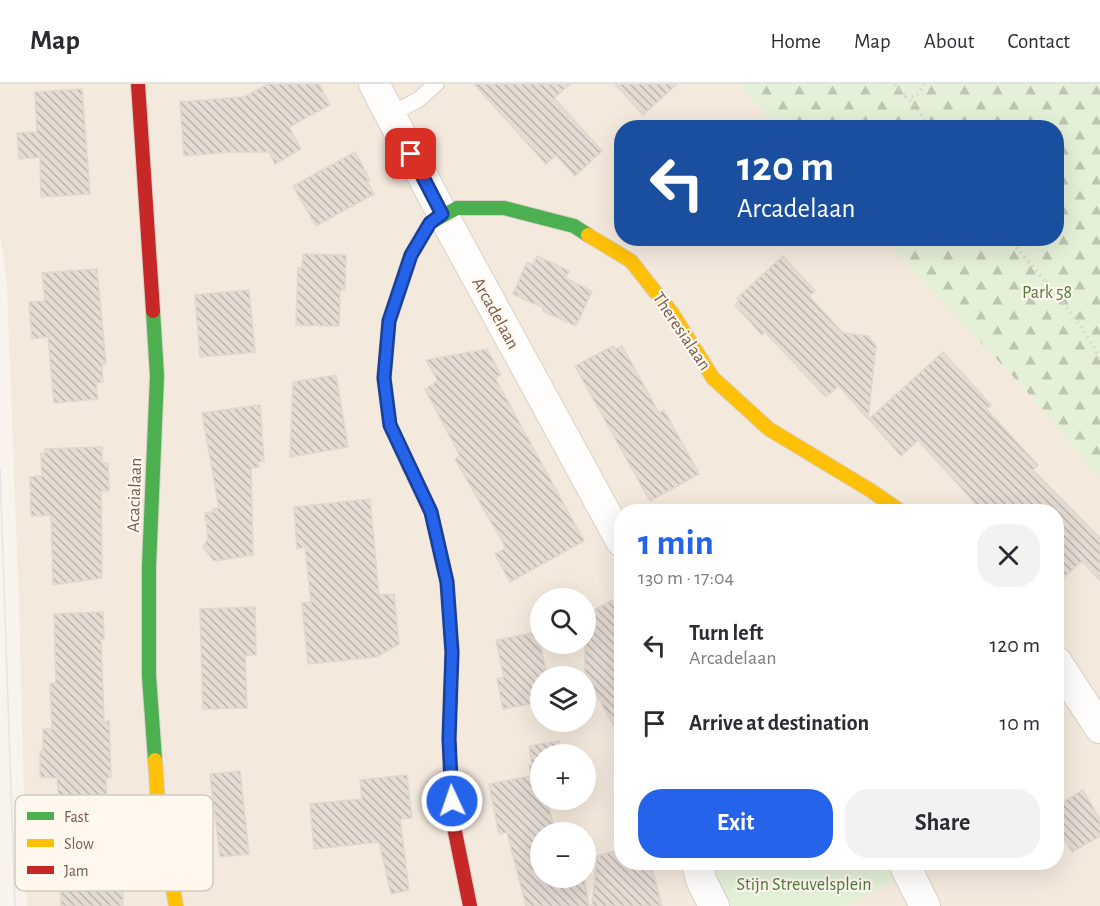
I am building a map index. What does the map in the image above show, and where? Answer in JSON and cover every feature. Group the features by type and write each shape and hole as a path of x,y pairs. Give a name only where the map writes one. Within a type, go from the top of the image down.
{"street":[{"name":"Acacialaan","path":"138,84 157,376 149,567 149,676 157,795"},
{"name":"Arcadelaan","path":"374,84 442,214 614,528"},
{"name":"Theresialaan","path":"442,214 457,208 504,208 574,226 631,261 672,313 713,378 769,429 890,504"},
{"path":"442,214 430,223 411,255 389,321 384,378 390,425 431,512 447,582 452,652 449,739 453,822 470,906"},
{"path":"1064,673 1100,728"},
{"path":"699,870 701,880 714,906"},
{"path":"907,870 925,906"},
{"name":"Acacialaan","path":"173,891 176,906"}],"lane":[{"path":"391,114 418,100 436,84"}],"path":[{"path":"895,84 920,111 924,120"},
{"path":"906,97 916,96 925,84"},
{"path":"1017,246 1080,324 1100,358"}],"shaded area":[{"path":"0,84 737,84 771,120 614,120 614,246 890,246 1023,387 1100,478 1100,906 27,906 27,891 213,891 213,795 24,795 7,285 0,233"}],"green space":[{"name":"Park 58","path":"737,84 1100,84 1100,478 1023,387 890,246 1064,246 1064,120 771,120"},
{"name":"Stijn Streuvelsplein","path":"712,870 895,870 900,879 846,906 730,906"}],"building":[{"path":"268,84 319,84 330,105 289,127 301,149 275,164 269,152 230,152 184,156 180,102 244,97"},
{"path":"474,84 570,84 554,98 602,151 575,176 556,155 546,164"},
{"path":"615,84 677,84 643,115"},
{"path":"82,89 90,194 41,197 40,157 19,159 17,133 37,132 35,92"},
{"path":"355,152 370,180 367,181 374,194 316,226 293,186"},
{"path":"303,254 346,255 345,290 340,290 339,326 296,325 298,268 302,268"},
{"path":"537,256 569,271 565,278 592,291 576,326 513,294 527,262 533,265"},
{"path":"783,256 815,291 809,296 843,333 868,336 876,346 868,419 839,386 826,397 765,332 762,335 735,305 739,301 737,298"},
{"path":"97,269 106,364 102,364 103,382 96,383 98,399 54,403 48,337 32,339 29,302 45,301 42,273"},
{"path":"249,290 255,352 200,357 195,295"},
{"path":"613,346 616,349 622,346 659,413 664,410 699,474 650,501 575,366"},
{"path":"487,349 501,375 495,378 584,541 510,582 495,554 506,548 455,459 460,456 425,389 438,381 426,360"},
{"path":"943,352 991,405 986,409 1038,465 1033,470 1100,538 1100,581 1082,561 1064,577 1064,504 976,504 918,440 901,456 869,419"},
{"path":"336,375 348,447 290,457 293,382"},
{"path":"260,405 264,461 258,462 259,467 251,468 253,555 214,561 203,547 208,539 205,513 219,508 202,413"},
{"path":"102,447 102,463 108,463 109,491 101,491 102,578 53,585 51,515 31,516 30,477 42,476 41,453 45,453 45,449"},
{"path":"370,499 379,595 394,594 399,644 376,657 308,664 302,603 311,602 305,547 297,549 294,507"},
{"path":"612,600 614,604 614,727 596,693 596,666 585,666 585,654 596,654 596,609"},
{"path":"255,607 256,655 245,655 247,708 203,709 200,609"},
{"path":"103,612 104,639 101,639 104,722 109,721 111,777 106,778 107,795 58,795 57,778 40,777 43,729 52,729 50,684 56,683 54,614"},
{"path":"530,634 530,654 542,654 545,666 530,666 530,704 503,709 497,679 504,677 496,640"},
{"path":"559,741 560,744 541,744"},
{"path":"240,771 249,854 220,857 210,774"},
{"path":"407,775 412,818 400,819 409,890 391,894 379,842 314,849 310,804 362,799 360,780"},
{"path":"530,776 530,810 550,810 552,822 530,822 530,888 586,888 589,906 526,906 507,832 499,834 489,784"},
{"path":"1083,790 1100,820 1100,836 1072,852 1064,838 1064,801"},
{"path":"614,851 614,870 652,870 662,906 592,906 594,888 596,888 597,856"},
{"path":"61,891 123,891 123,906 61,906"}],"tram line":[{"path":"0,469 15,906"}],"traffic: fast":[{"path":"409,466 390,425 384,378 389,321 411,255 430,223 457,208 504,208 574,226 588,235"},
{"path":"153,311 157,376 149,566 149,676 155,760"}],"traffic: slow":[{"path":"588,235 631,261 672,313 713,378 769,429 890,504"},
{"path":"155,760 157,795"},
{"path":"173,891 176,906"}],"traffic: jam":[{"path":"138,84 153,311"},
{"path":"409,466 431,512 447,582 452,652 449,739 453,822 470,906"}],"route":[{"path":"411,154 442,214 430,223 411,255 389,321 384,378 390,425 431,512 447,582 452,652 449,739 452,801"}]}
